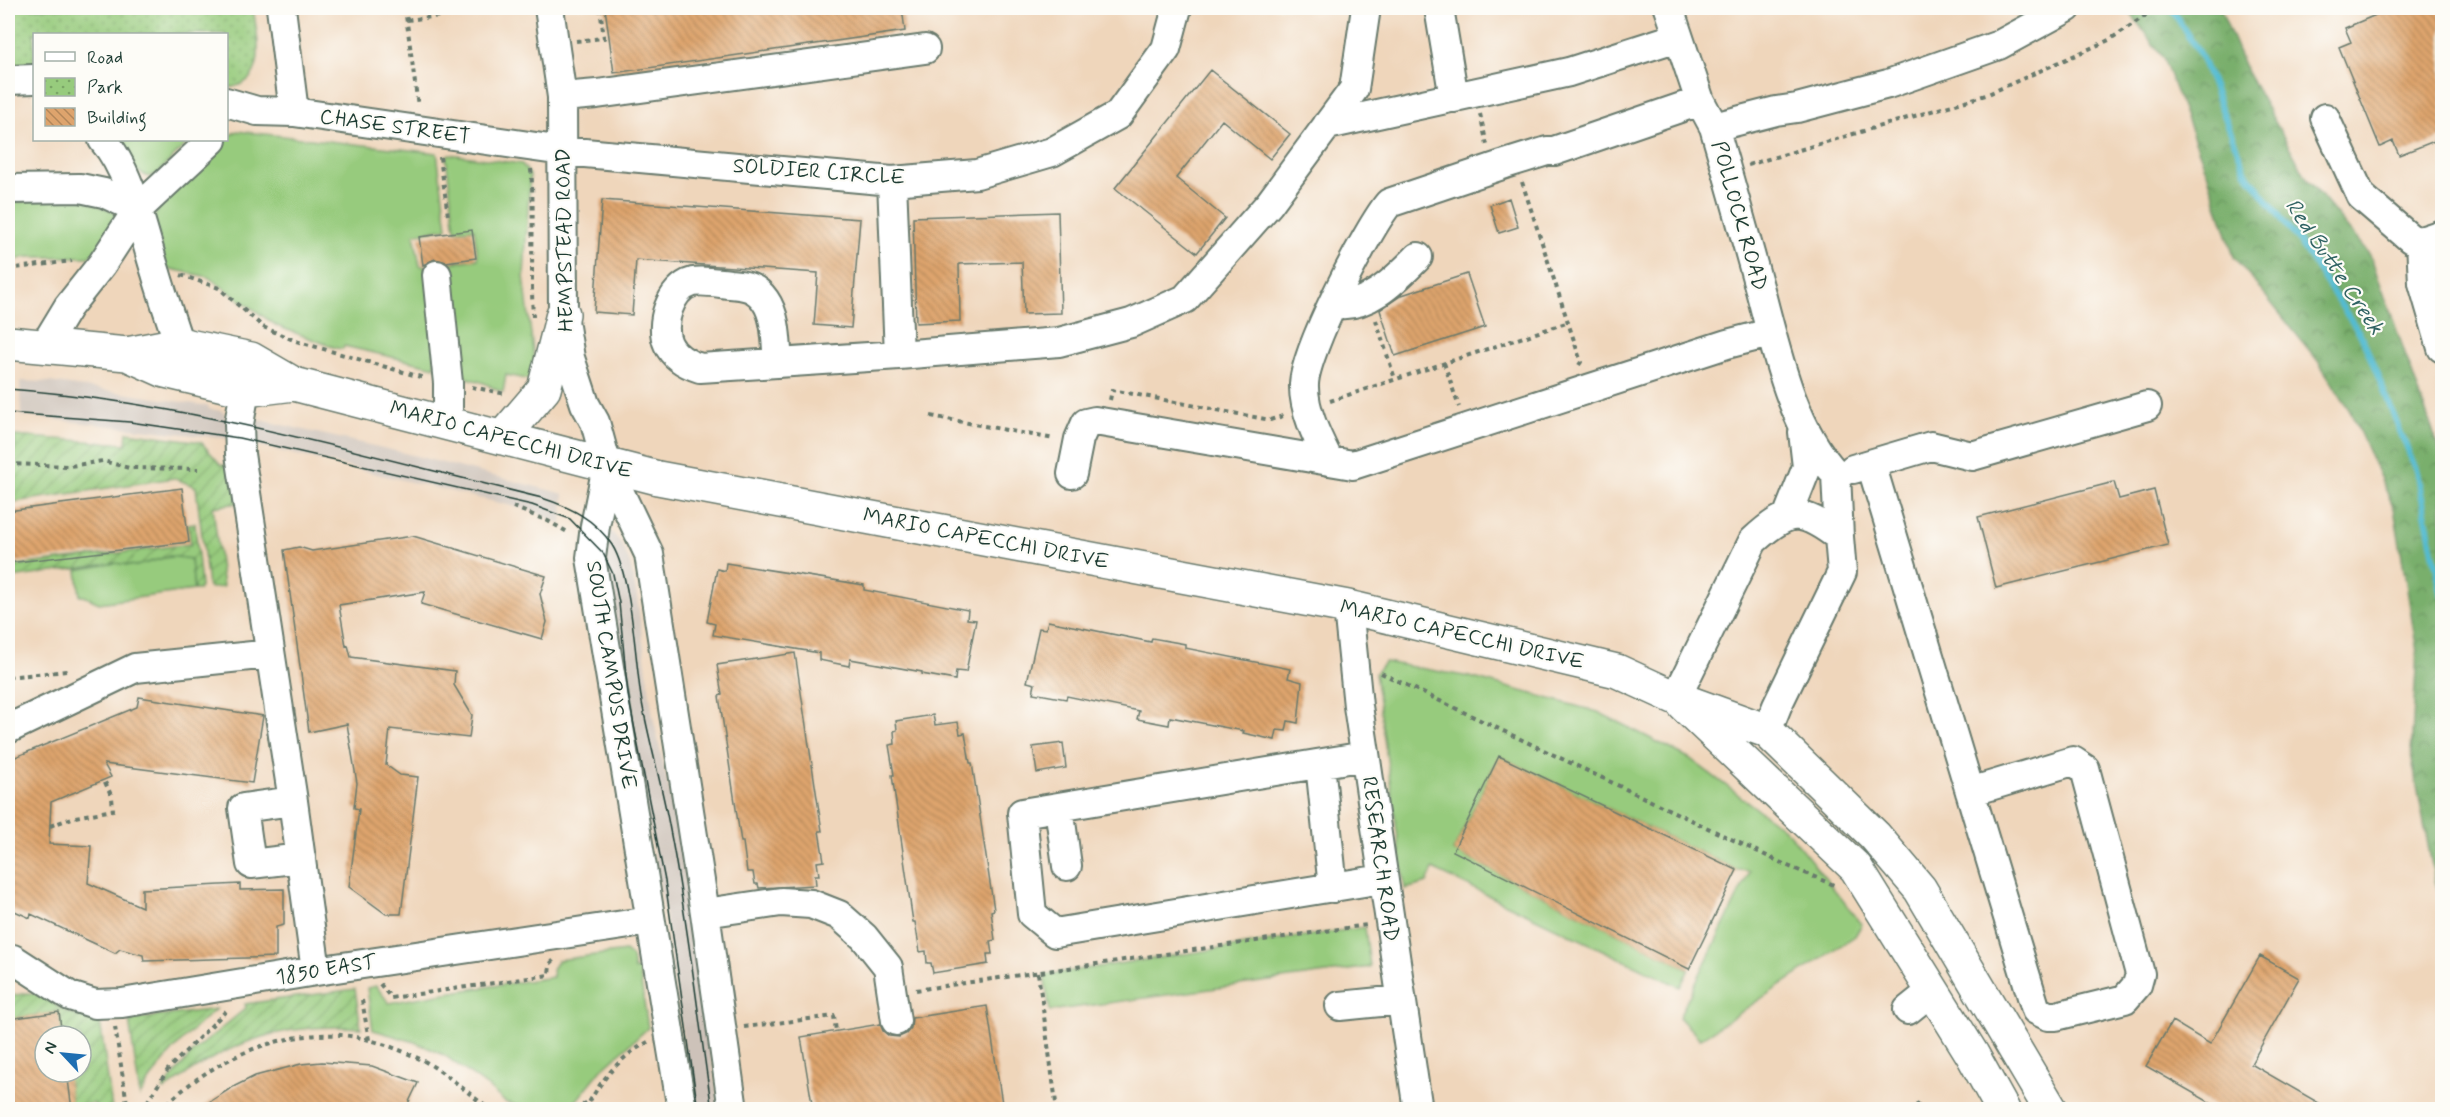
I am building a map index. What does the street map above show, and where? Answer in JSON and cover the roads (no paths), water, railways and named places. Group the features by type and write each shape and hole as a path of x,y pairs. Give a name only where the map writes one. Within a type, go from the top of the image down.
{"main road":[{"path":"502,438 544,388 549,320"},
{"name":"MARIO CAPECCHI DRIVE","path":"8,343 127,354 179,344 251,359 294,384 658,478 1348,607 1617,670 1676,698 1767,731 1875,836 1920,889 2051,1110"},
{"name":"MARIO CAPECCHI DRIVE","path":"127,354 165,371 245,390 294,384"},
{"name":"MARIO CAPECCHI DRIVE","path":"1676,698 1856,868 1972,1054 2003,1110"},
{"path":"2024,1066 2057,1110"}],"street":[{"path":"281,8 294,112"},
{"name":"HEMPSTEAD ROAD","path":"549,8 562,97 563,151 549,320 570,357 585,404 595,422 607,466"},
{"name":"SOLDIER CIRCLE","path":"563,151 892,181 977,174 1052,152 1118,115 1166,49 1177,8"},
{"path":"778,363 1059,342 1131,323 1185,298 1269,204 1354,89 1366,8"},
{"path":"1439,8 1467,103"},
{"name":"POLLOCK ROAD","path":"1669,8 1700,100 1714,127 1770,333 1803,427"},
{"path":"1714,127 1888,84 1999,45 2067,8"},
{"path":"1328,124 1467,103 1678,37"},
{"path":"562,97 609,93 925,49"},
{"path":"1329,461 1316,435 1304,386 1309,358 1378,216 1389,203 1505,164 1554,151 1700,100"},
{"name":"CHASE STREET","path":"228,103 257,111 294,112 430,141 563,151"},
{"path":"228,127 257,111"},
{"path":"2325,118 2361,196 2411,239 2432,238 2423,284 2442,348"},
{"path":"104,141 112,149 138,209 155,272 179,344"},
{"path":"45,345 68,307 102,264 138,209 211,141"},
{"path":"892,181 899,355"},
{"path":"8,189 80,188 104,193 138,209"},
{"path":"1334,303 1345,306 1385,290 1418,257"},
{"path":"437,274 448,383 448,423"},
{"path":"1072,474 1081,430 1086,423 1095,421 1353,465 1727,344 1770,333"},
{"path":"245,390 239,424 240,454 293,801 316,971"},
{"path":"1836,474 1931,446 1972,456 2147,406"},
{"path":"1767,731 1777,705 1842,572 1836,474 1823,460 1803,427"},
{"path":"1788,515 1806,467 1803,427"},
{"path":"1871,464 1970,792 2036,1010 2056,1017 2125,999 2137,985 2140,974 2085,769 2073,761 1970,792"},
{"path":"607,466 649,554 733,1110"},
{"name":"SOUTH CAMPUS DRIVE","path":"607,466 591,558 681,1110"},
{"path":"1676,698 1753,541 1771,524 1788,515 1801,516 1820,523 1839,537"},
{"name":"RESEARCH ROAD","path":"1348,607 1355,687 1418,1110"},
{"path":"8,729 135,668 270,654"},
{"path":"1365,756 1022,813 1032,914 1055,933 1382,879"},
{"path":"1320,764 1333,888"},
{"path":"293,801 243,808 251,864 301,858"},
{"path":"1059,807 1067,866"},
{"path":"705,913 781,902 811,904 839,915 864,938 888,967 896,1021"},
{"name":"1850 EAST","path":"13,959 70,996 95,1004 122,1003 316,971 650,921"},
{"path":"1908,1010 1933,990"},
{"path":"1340,1006 1400,1000"}],"waterway":[{"name":"Red Butte Creek","path":"2171,8 2202,58 2246,172 2300,243 2362,337 2417,473 2442,596"}],"tram line":[{"path":"8,389 143,405 276,432 542,498 572,510 598,528 612,545 619,559 628,597 641,697 667,813 682,899 712,1110"},
{"path":"8,413 130,422 239,438 532,505 570,519 603,553 613,574 619,603 628,695 665,881 698,1110"}]}
